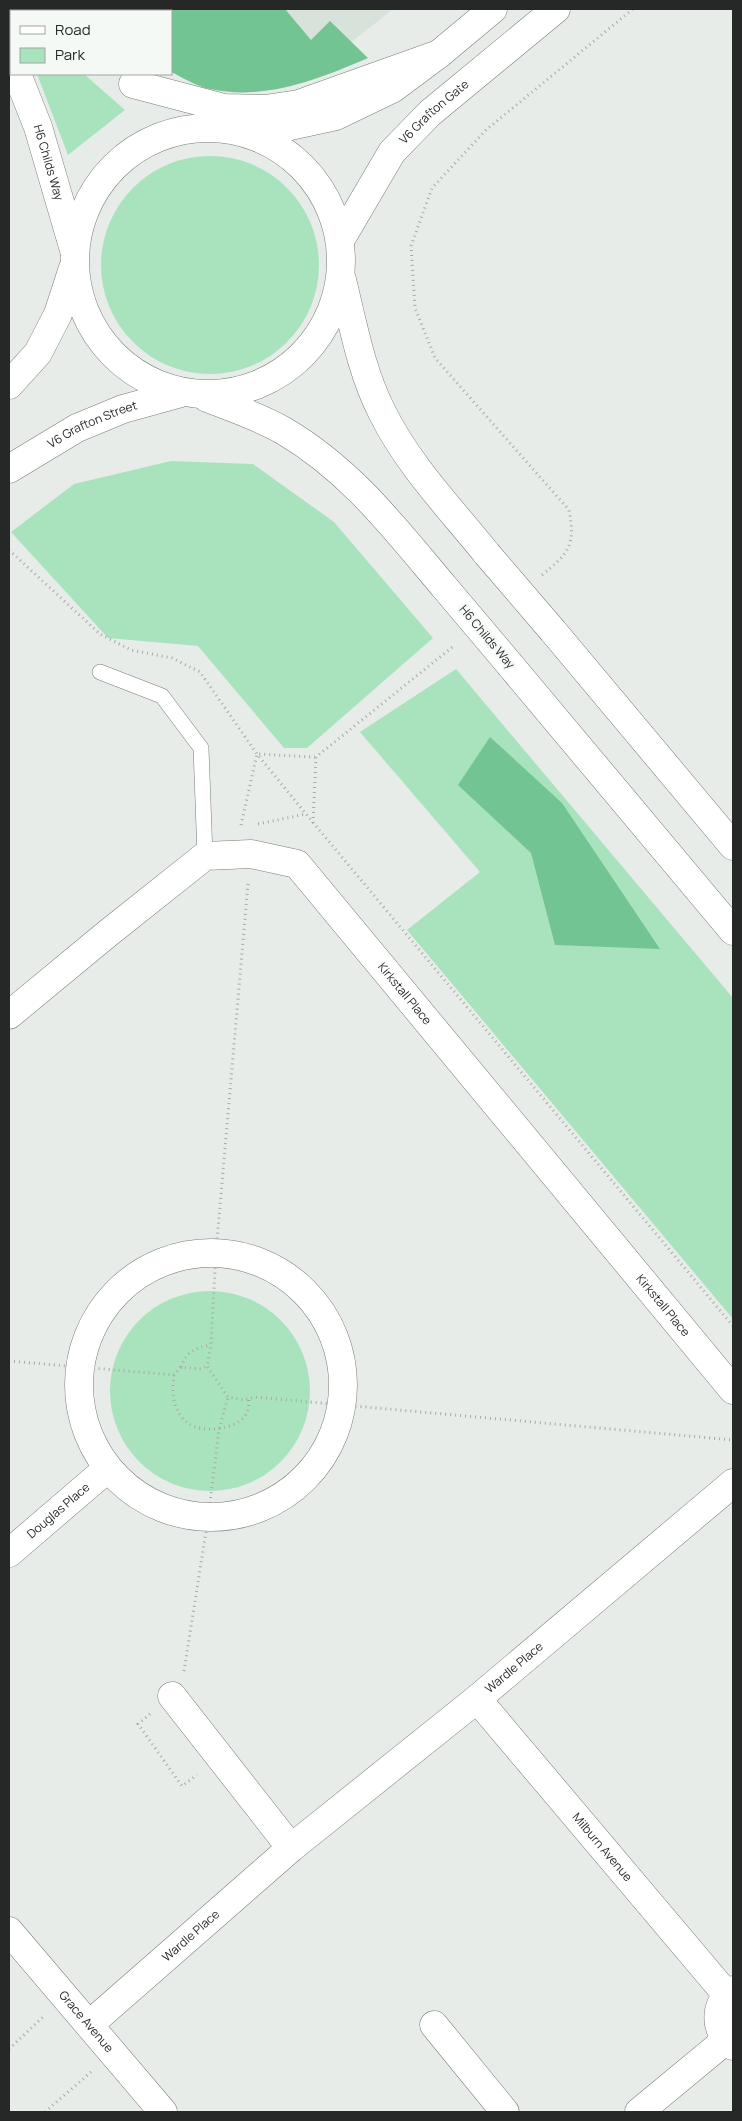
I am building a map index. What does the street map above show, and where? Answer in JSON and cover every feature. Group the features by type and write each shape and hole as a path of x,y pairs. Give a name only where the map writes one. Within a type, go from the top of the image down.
{"street":[{"path":"128,79 164,110 203,127 240,131 290,126 336,116 392,89 439,54 493,9"},
{"name":"V6 Grafton Gate","path":"341,239 392,152 430,113 556,9"},
{"path":"128,79 224,108 265,109 299,104 439,54"},
{"name":"H6 Childs Way","path":"17,75 38,128 75,256 79,297 94,331 117,359 147,380 255,416 283,430 338,468 378,509 733,930"},
{"path":"9,385 38,353 58,314 75,256 83,214 102,180 130,153 164,135 203,127"},
{"path":"240,131 276,146 306,170 329,202 341,239 341,276 362,362 381,412 399,443 420,472 487,554 733,846"},
{"path":"190,394 240,392 277,376 309,350 331,316 341,276"},
{"name":"V6 Grafton Street","path":"9,469 78,428 124,409 190,394"},
{"name":"Kirkstall Place","path":"205,856 250,854 298,864 733,1390"},
{"path":"9,1015 205,856"},
{"path":"196,1252 216,1252 256,1260 271,1268 292,1280 321,1310 338,1347 344,1388 343,1405 334,1434 314,1469 285,1496 248,1513 208,1518 170,1512 161,1508 136,1495 107,1468 89,1438 79,1404 79,1368 92,1326 118,1290 154,1265 196,1252"},
{"name":"Douglas Place","path":"9,1553 107,1468"},
{"name":"Wardle Place","path":"90,2024 291,1848 476,1699 733,1483"},
{"path":"172,1696 291,1848"},
{"name":"Milburn Avenue","path":"476,1699 730,1992"},
{"name":"Grace Avenue","path":"9,1931 114,2052 163,2112"},
{"path":"638,2112 729,2043 720,2031 718,2012 730,1992"},
{"path":"434,2025 505,2112"}],"lane":[{"path":"100,672 162,696 201,748 205,856"}],"path":[{"path":"538,578 561,560 568,548 573,535 569,510 435,358 415,308 411,246 432,188 486,130 633,9"},
{"path":"306,814 240,827 257,754 316,756 461,640"},
{"path":"313,823 316,756"},
{"path":"250,854 216,1252 212,1345 207,1366 228,1397 244,1400 254,1397 733,1440"},
{"path":"212,1345 189,1352 174,1375 172,1390 175,1405 182,1418 191,1424 219,1430 242,1420 246,1414 249,1398"},
{"path":"9,1361 174,1375"},
{"path":"181,1367 201,1369 207,1366"},
{"path":"198,1774 182,1786 138,1724 181,1689 208,1518 219,1430 228,1397"},
{"path":"9,2049 65,1997"},
{"path":"45,2112 114,2052"}],"shaded area":[{"path":"280,9 393,9 326,62"}],"green space":[{"path":"84,9 285,9 311,40 330,21 368,58 311,80 271,90 231,92 210,89 172,72 172,10"},
{"path":"37,75 85,75 125,110 68,155"},
{"path":"210,156 231,158 252,164 270,174 287,188 301,205 311,223 317,244 319,265 317,286 311,307 301,325 287,342 270,356 252,366 231,372 210,374 189,372 168,366 150,356 133,342 119,325 109,307 103,286 101,265 103,244 109,223 119,205 133,188 150,174 168,164 189,158"},
{"path":"171,461 253,464 334,522 433,638 307,748 284,748 198,646 108,638 11,532 74,484"},
{"path":"456,669 733,998 733,1319 407,930 480,872 360,732"},
{"path":"490,737 562,803 660,949 555,945 531,853 458,785"},
{"path":"220,1291 230,1292 257,1302 274,1313 288,1327 303,1353 309,1371 309,1411 299,1438 288,1455 274,1469 257,1480 230,1490 200,1491 190,1490 163,1480 146,1469 132,1455 121,1438 111,1411 110,1381 111,1371 121,1344 132,1327 146,1313 163,1302 190,1292"}]}
